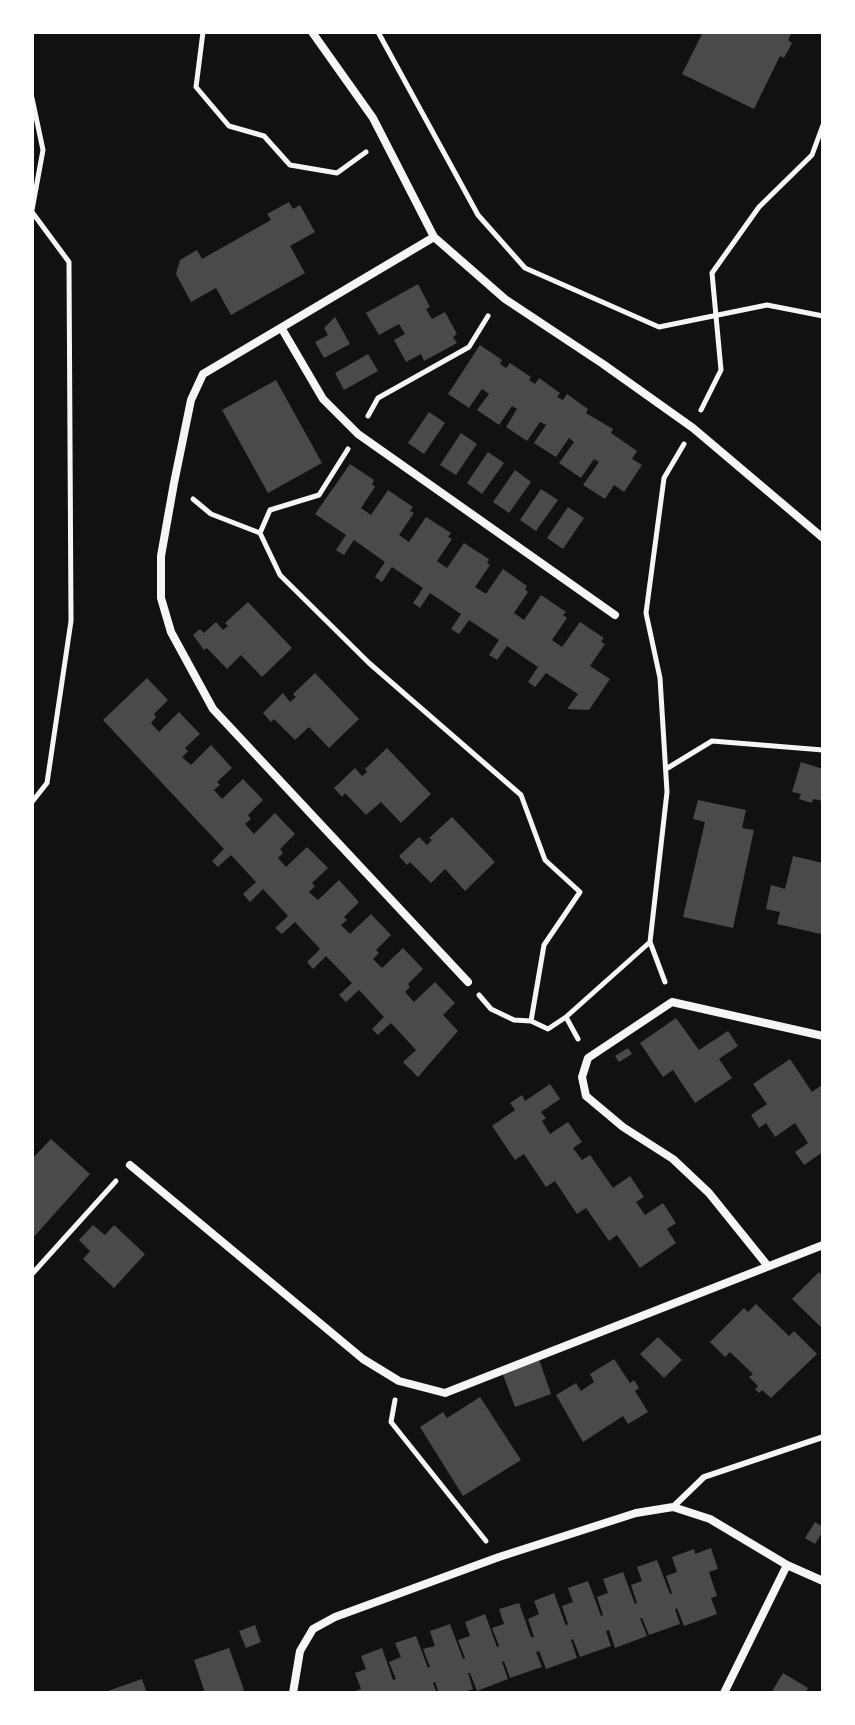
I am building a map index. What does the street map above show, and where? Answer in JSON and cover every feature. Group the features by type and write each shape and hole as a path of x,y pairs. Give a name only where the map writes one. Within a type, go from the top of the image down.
{"street":[{"path":"312,32 373,118 434,237 505,299 693,428 823,538"},
{"path":"434,237 203,374 191,400 174,483 161,556 161,598 171,632 213,709 468,982"},
{"path":"282,329 323,399 358,434 615,615"},
{"path":"767,1265 709,1193 682,1167 623,1127 586,1096 582,1077 588,1058 672,1002 823,1036"},
{"path":"130,1165 363,1359 399,1381 445,1393 823,1245"},
{"path":"293,1693 300,1651 313,1629 335,1617 499,1557 636,1513 673,1507 710,1519 787,1565 823,1581"},
{"path":"724,1693 787,1565"}],"lane":[{"path":"673,1507 704,1477 823,1437"}],"path":[{"path":"203,32 196,87 229,126 264,136 290,165 337,173 366,152"},
{"path":"378,32 478,215 525,268 659,327 767,305 823,316"},
{"path":"32,98 43,150 32,211 69,262 71,621 47,783 32,802"},
{"path":"672,1002 650,942 667,792 660,678 646,613 664,478 721,370 712,273 759,207 812,155 823,125"},
{"path":"174,483 211,514 260,533 280,575 369,663 521,795 545,860 580,892 544,945 531,1021"},
{"path":"666,769 712,741 823,749"},
{"path":"468,982 491,1009 514,1020 531,1021 548,1029 566,1017 650,942"},
{"path":"566,1017 588,1058"},
{"path":"32,1274 130,1165"},
{"path":"399,1381 391,1422 499,1557"}],"building":[{"path":"703,32 792,32 788,40 792,43 784,58 780,56 754,109 682,74"},
{"path":"289,202 293,209 300,205 315,232 290,246 305,273 231,315 216,288 191,302 176,274 180,260 197,250 202,259 271,220 267,214"},
{"path":"418,284 430,307 426,309 432,319 445,312 457,334 453,337 457,343 424,361 421,354 406,362 394,340 405,334 399,324 379,335 366,313"},
{"path":"335,317 350,344 324,358 315,342 328,335 324,328"},
{"path":"480,345 502,360 500,364 506,368 510,363 531,377 529,380 535,384 539,378 560,393 557,397 563,400 567,394 588,409 586,413 613,429 611,433 637,451 632,459 642,465 624,492 614,485 605,499 583,485 599,462 594,459 581,478 559,463 574,442 569,438 556,457 534,443 546,425 540,422 527,441 506,427 517,409 512,406 499,425 477,410 489,394 482,389 469,408 448,394"},
{"path":"368,354 378,371 344,390 335,373"},
{"path":"276,380 322,463 268,493 222,410"},
{"path":"429,412 445,423 424,454 408,443"},
{"path":"461,433 477,444 456,475 440,465"},
{"path":"488,452 504,463 482,494 467,483"},
{"path":"350,464 374,480 372,484 375,487 361,508 371,515 388,490 413,507 410,511 414,513 399,535 409,542 426,517 451,533 448,537 452,539 437,561 447,568 464,543 489,559 487,563 490,565 475,587 486,594 503,569 527,586 525,589 528,592 514,613 524,620 541,595 566,612 563,615 567,618 552,640 562,647 580,622 604,638 601,642 605,644 590,666 610,679 589,710 567,709 578,694 546,673 535,687 528,682 538,667 507,646 497,660 489,655 499,640 469,620 459,634 451,629 461,614 430,593 420,608 413,603 423,588 392,567 382,582 375,577 385,562 354,540 344,555 336,550 346,535 315,514"},
{"path":"515,470 531,482 509,513 493,502"},
{"path":"541,489 558,500 536,531 520,520"},
{"path":"568,507 584,518 563,549 547,538"},
{"path":"248,602 292,648 262,677 241,655 227,669 207,648 204,650 193,635 200,629 204,633 216,622 223,630 228,626 225,623"},
{"path":"315,673 359,719 329,748 309,727 295,740 274,719 271,722 263,713 283,693 290,702 296,697 293,694"},
{"path":"147,678 168,700 154,714 156,717 151,723 159,732 179,712 200,734 185,748 188,751 182,757 191,765 211,745 232,768 217,782 220,785 214,790 222,799 243,779 263,800 248,815 251,819 245,824 254,834 275,813 295,834 280,849 283,853 278,858 286,867 307,847 328,868 312,883 315,886 309,892 318,900 339,880 359,902 344,917 347,920 341,925 350,934 371,914 391,935 376,950 379,953 373,959 382,968 403,948 423,969 408,984 410,987 405,992 414,1002 435,982 455,1003 443,1015 458,1031 418,1077 403,1062 416,1050 391,1023 378,1035 372,1029 384,1017 359,990 346,1002 339,995 352,983 326,956 313,969 307,962 320,949 295,922 282,934 275,928 288,916 263,889 250,902 243,894 256,882 231,855 218,867 212,861 224,849 103,720"},
{"path":"387,748 431,794 401,823 381,802 366,815 345,793 342,797 334,788 355,768 362,776 367,772 365,769"},
{"path":"801,762 823,769 823,801 813,799 812,803 799,799 801,794 792,792"},
{"path":"698,800 746,810 742,828 754,830 733,928 683,917 705,822 693,819"},
{"path":"452,817 495,862 465,891 445,869 431,883 410,862 407,865 399,856 419,837 427,845 432,840 429,838"},
{"path":"793,856 823,863 821,934 777,924 780,912 766,909 771,885 785,889"},
{"path":"676,1018 699,1050 728,1031 738,1046 719,1059 732,1078 695,1103 673,1070 663,1077 640,1043"},
{"path":"628,1048 632,1054 619,1062 615,1056"},
{"path":"790,1059 812,1092 823,1084 823,1152 804,1165 795,1152 808,1143 795,1123 775,1137 766,1123 759,1128 751,1115 767,1104 753,1084"},
{"path":"550,1084 560,1099 541,1112 546,1118 542,1121 550,1134 568,1122 582,1142 573,1148 582,1160 590,1155 613,1188 630,1176 644,1197 636,1202 645,1215 663,1203 676,1223 667,1229 676,1243 640,1268 617,1235 609,1241 586,1208 577,1214 555,1181 546,1187 524,1154 515,1160 492,1126 515,1110 510,1103 522,1095 525,1101"},
{"path":"51,1139 90,1174 32,1239 32,1159"},
{"path":"93,1225 105,1235 114,1225 145,1254 114,1288 83,1259 90,1251 79,1240"},
{"path":"819,1272 823,1276 823,1329 792,1299"},
{"path":"756,1304 789,1336 794,1331 817,1354 771,1398 762,1390 759,1393 755,1389 758,1386 749,1377 753,1374 730,1352 725,1357 710,1342 744,1308 748,1312"},
{"path":"658,1337 682,1360 664,1378 640,1354"},
{"path":"539,1359 551,1394 515,1407 502,1372"},
{"path":"614,1359 630,1383 634,1380 639,1388 635,1391 648,1412 628,1424 623,1416 583,1442 556,1395 576,1383 581,1391 594,1382 590,1374"},
{"path":"480,1397 521,1460 463,1496 420,1427 443,1412 447,1418"},
{"path":"815,1522 823,1527 823,1531 815,1544 805,1538"},
{"path":"711,1548 718,1569 709,1572 717,1596 711,1598 717,1614 684,1626 677,1608 680,1624 649,1635 640,1618 647,1636 615,1648 609,1630 606,1631 611,1646 580,1657 573,1639 577,1658 546,1669 539,1651 536,1652 542,1667 510,1678 504,1661 508,1679 477,1691 468,1673 473,1689 461,1693 439,1693 435,1682 437,1693 350,1693 361,1689 355,1673 366,1669 361,1656 382,1648 393,1680 396,1679 389,1662 401,1657 395,1643 416,1636 428,1668 423,1649 435,1646 430,1631 450,1624 463,1659 458,1640 470,1636 465,1622 485,1614 497,1647 492,1628 504,1624 499,1609 519,1603 531,1637 534,1637 528,1619 539,1614 534,1601 554,1593 566,1626 562,1606 573,1602 568,1588 588,1581 601,1616 597,1597 608,1593 603,1579 623,1572 635,1604 631,1585 642,1581 637,1567 657,1560 670,1594 666,1576 677,1572 672,1557 694,1549 695,1554"},
{"path":"255,1625 261,1642 246,1648 239,1631"},
{"path":"229,1648 244,1690 205,1693 194,1660"},
{"path":"783,1673 808,1688 805,1693 771,1693"},
{"path":"142,1679 147,1693 102,1693"}]}
